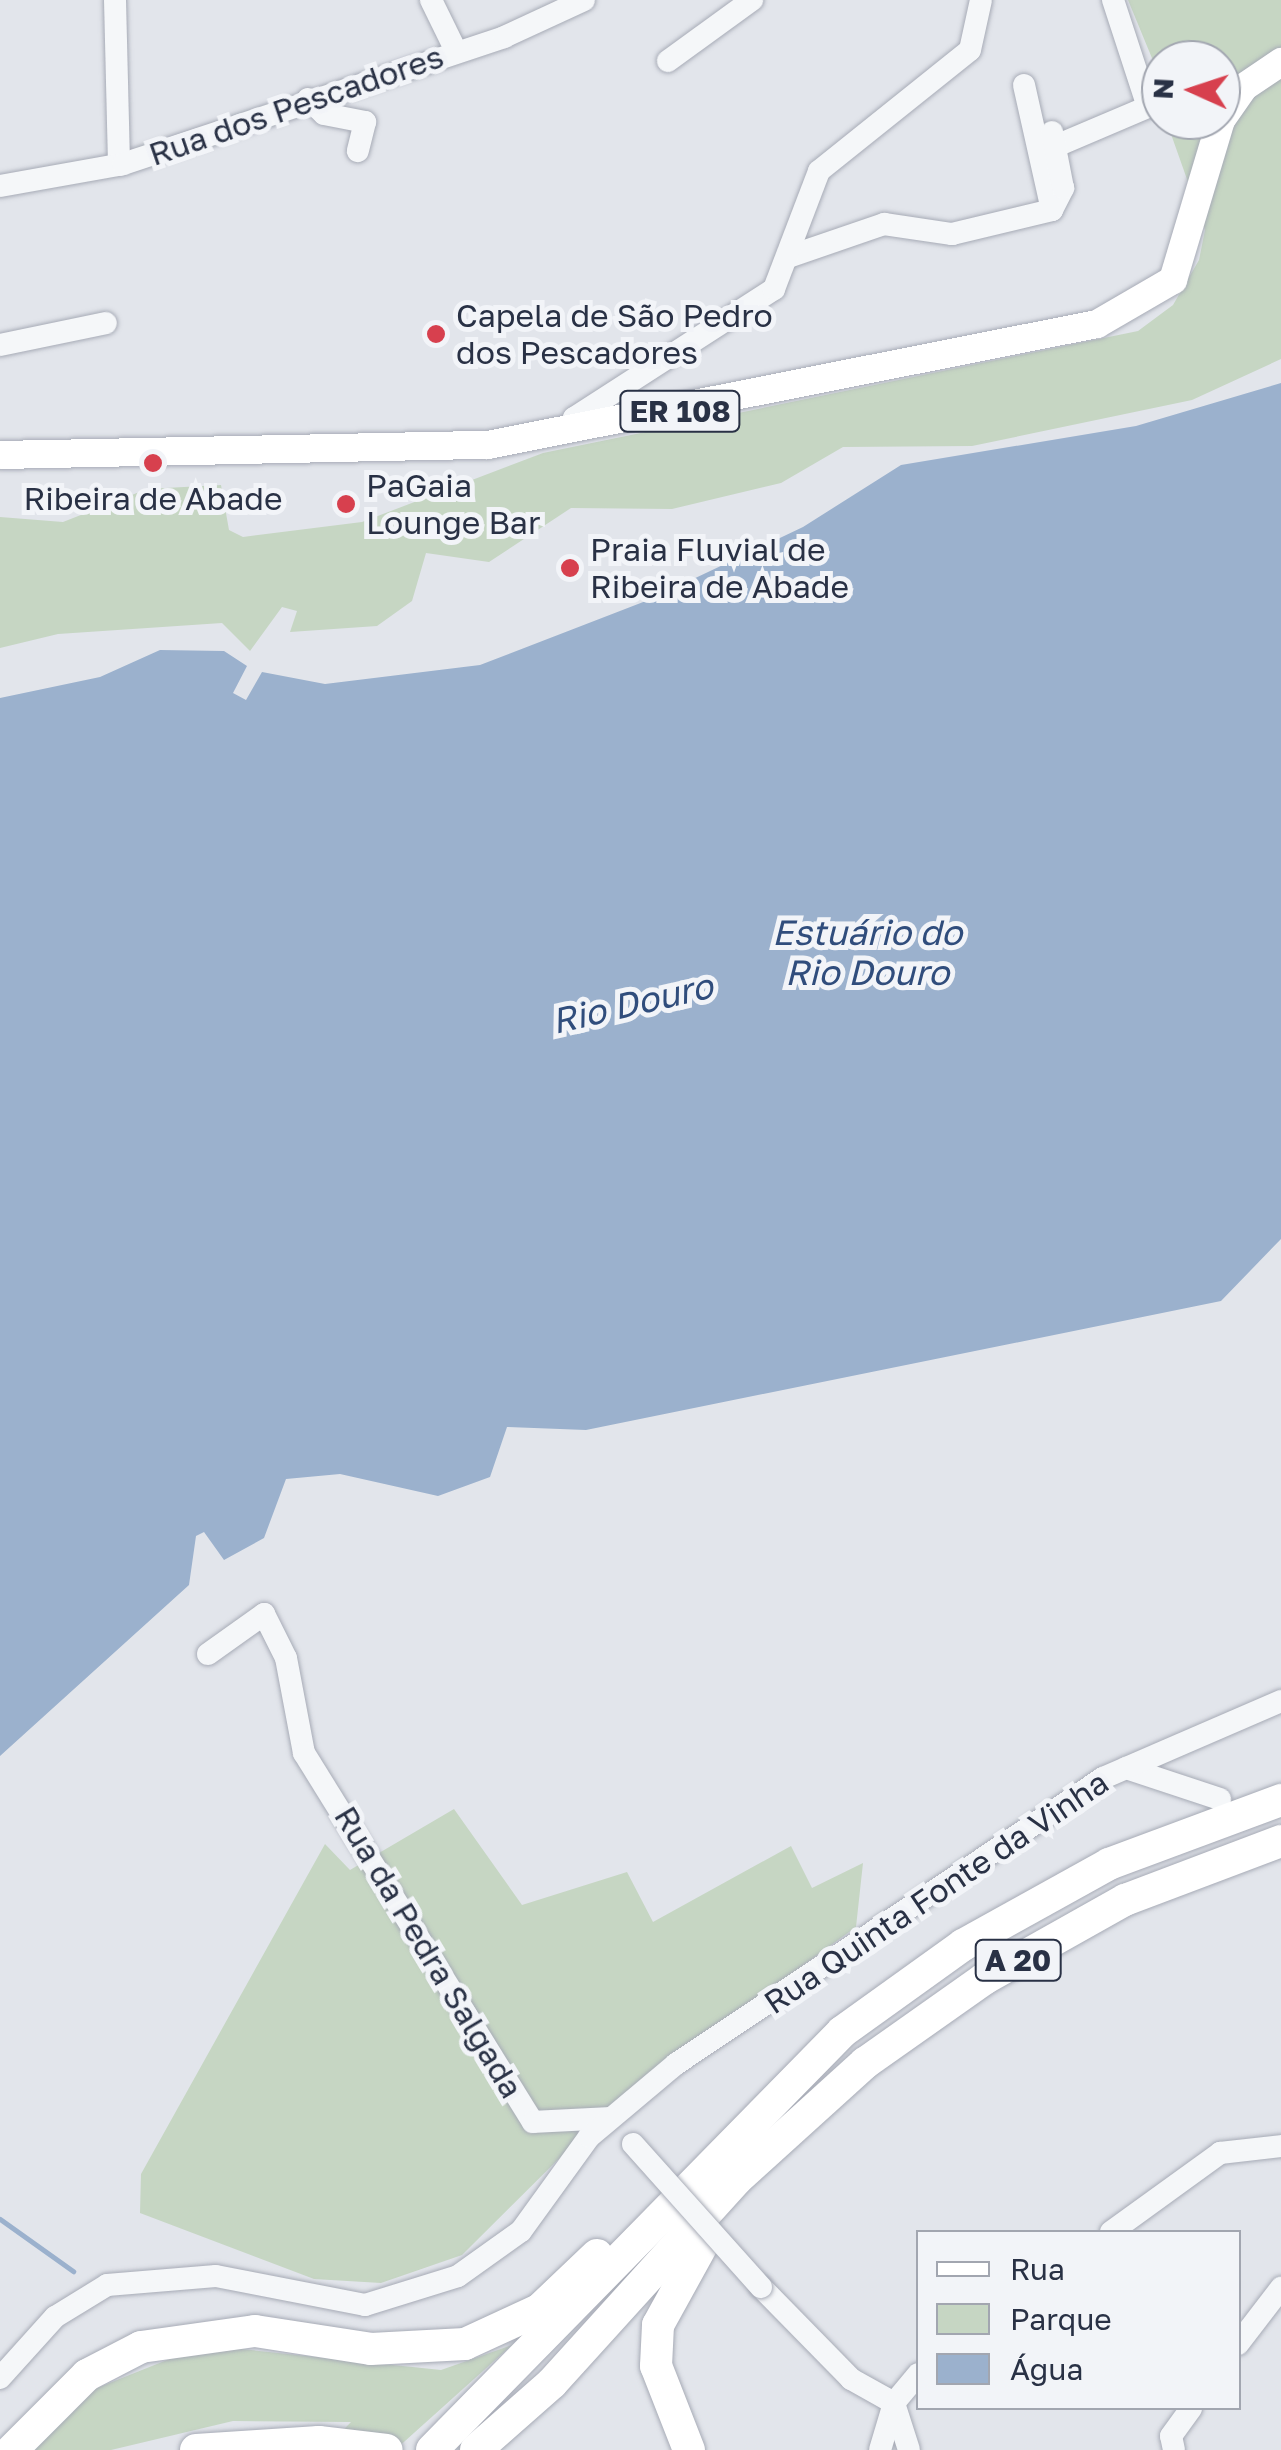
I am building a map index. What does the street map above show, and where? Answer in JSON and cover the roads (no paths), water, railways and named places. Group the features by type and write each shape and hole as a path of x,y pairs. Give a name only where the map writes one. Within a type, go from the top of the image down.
{"highway":[{"name":"A 20","path":"432,2450 534,2355 758,2108 842,2032 963,1945 1109,1864 1281,1800"},
{"name":"A 20","path":"476,2450 552,2382 786,2133 984,1978 1125,1900 1281,1841"},
{"path":"12,2450 88,2374 141,2347 255,2332 418,2351 521,2320 570,2284 700,2147 758,2108"},
{"path":"689,2450 656,2366 658,2325 673,2286 786,2133"},
{"path":"196,2450 346,2444 387,2450"}],"main road":[{"name":"ER 108","path":"1241,90 1281,62"},
{"name":"ER 108","path":"0,455 448,447 574,432 1097,324 1138,306 1172,280 1188,251 1216,140"}],"street":[{"path":"115,0 119,164"},
{"path":"432,0 456,51"},
{"name":"Rua dos Pescadores","path":"0,186 119,164 456,51 584,0"},
{"path":"668,61 752,0"},
{"path":"574,432 574,418 762,300 788,257 820,171 970,50 980,0"},
{"path":"788,257 884,224 952,234 1052,210 1063,188 1054,139 1148,107 1113,0"},
{"path":"1024,85 1052,210"},
{"path":"308,99 324,114 365,122 358,151"},
{"path":"0,345 106,323"},
{"name":"Rua da Pedra Salgada","path":"208,1654 264,1614 286,1658 304,1752 533,2122 610,2118"},
{"name":"Rua Quinta Fonte da Vinha","path":"0,2378 55,2317 107,2285 216,2276 365,2305 458,2276 521,2230 610,2118 676,2064 1126,1768 1281,1701"},
{"path":"1126,1768 1220,1799"},
{"path":"610,2118 761,2287 851,2379 894,2403 909,2450"},
{"path":"1114,2230 1220,2153 1281,2146"},
{"path":"1241,2340 1281,2288"},
{"path":"880,2450 894,2403 916,2376"},
{"path":"1174,2450 1172,2436 1190,2410"}],"water":[{"name":"Estuário do Rio Douro","path":"1281,383 1281,1239 1221,1301 586,1430 507,1427 490,1477 438,1496 340,1474 286,1479 264,1538 224,1560 204,1532 196,1536 189,1585 0,1756 0,698 100,677 160,650 224,651 247,666 233,693 246,700 262,672 325,684 480,665 651,599 803,527 901,465 1136,426"}],"waterway":[{"path":"0,2219 73,2271"}],"place":[{"name":"Capela de São Pedro dos Pescadores","path":"436,334"},
{"name":"Ribeira de Abade","path":"153,463"},
{"name":"PaGaia Lounge Bar","path":"346,504"},
{"name":"Praia Fluvial de Ribeira de Abade","path":"570,568"}],"water label":[{"name":"Rio Douro","path":"632,1003"}]}
